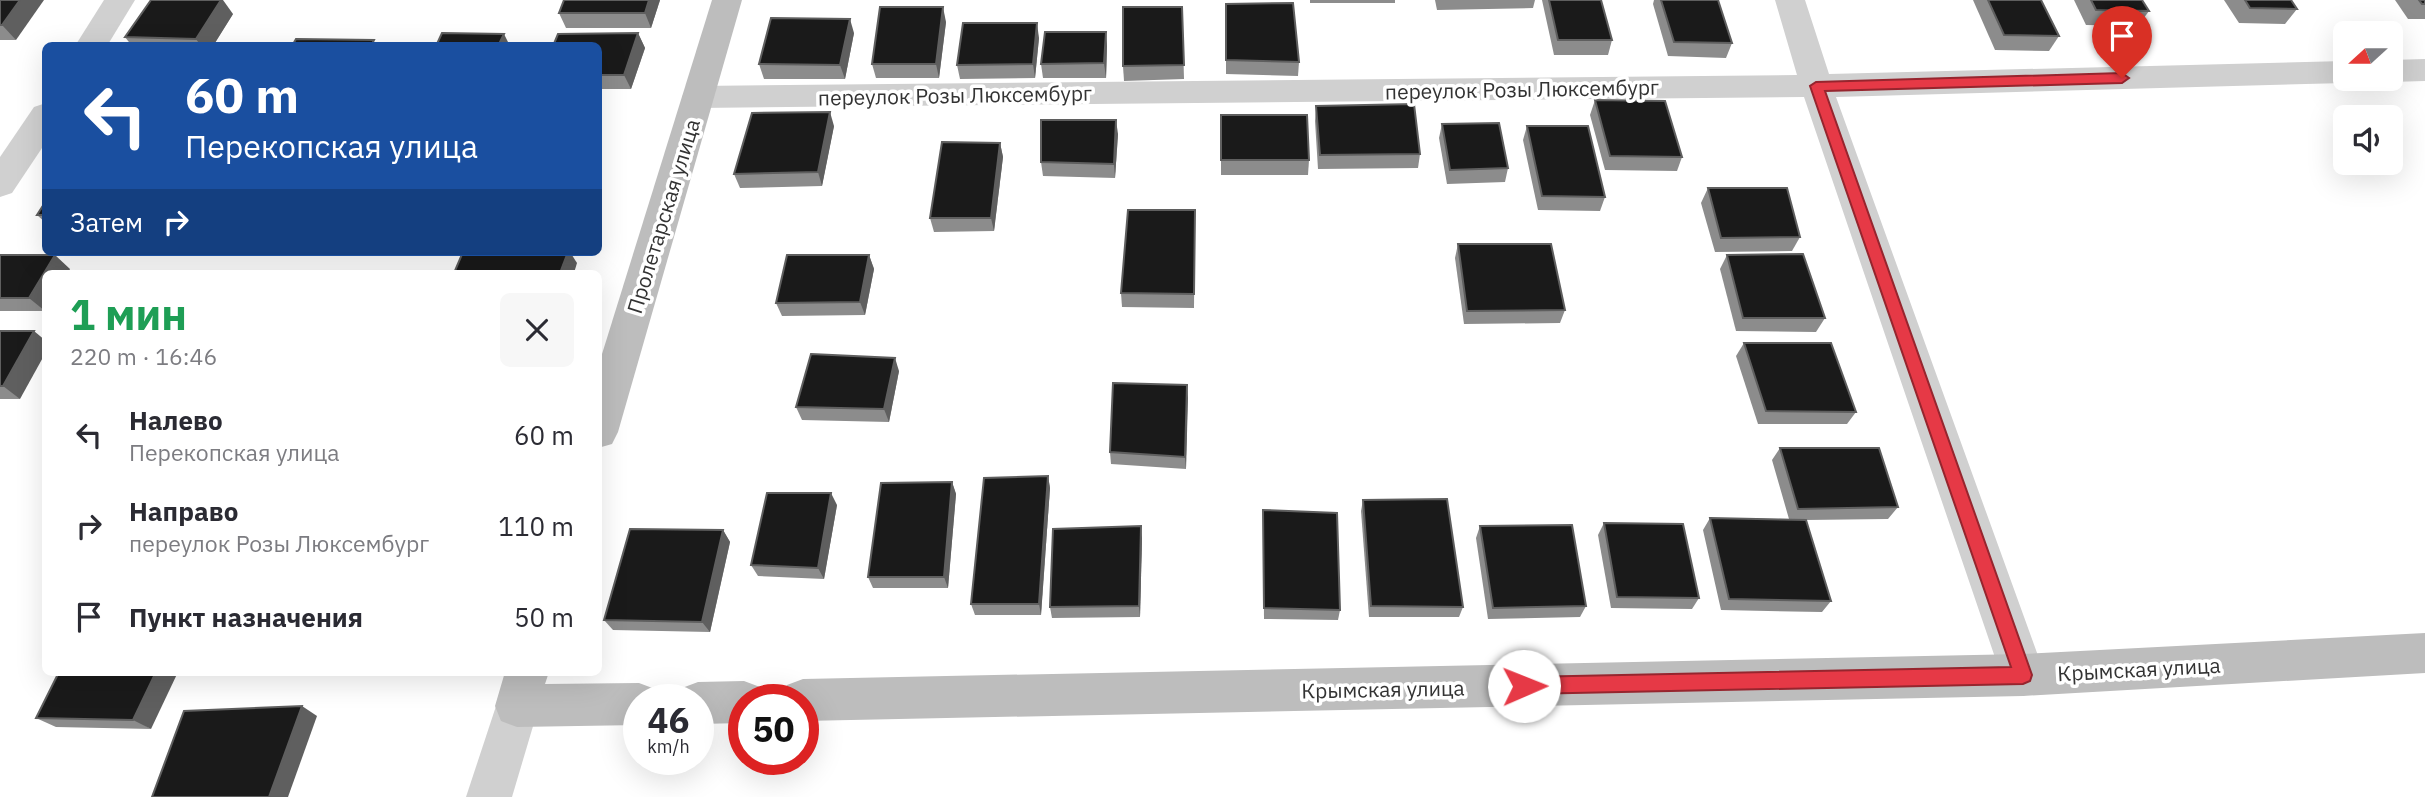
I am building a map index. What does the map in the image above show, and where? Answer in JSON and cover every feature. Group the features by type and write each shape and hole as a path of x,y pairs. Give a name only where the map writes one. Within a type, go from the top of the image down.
{"main road":[{"name":"Пролетарская улица","path":"602,419 727,0"},
{"name":"Крымская улица","path":"819,700 2023,675 2425,653"},
{"path":"522,689 623,702"}],"street":[{"path":"94,42 120,0"},
{"path":"1790,0 1816,86 2023,675"},
{"path":"2403,71 2425,70"},
{"name":"переулок Розы Люксембург","path":"698,97 1816,86 2333,72"},
{"path":"0,184 42,120"},
{"path":"489,797 522,689"}],"building":[{"path":"0,0 20,0 2,25 0,25"},
{"path":"151,0 221,0 196,39 125,37"},
{"path":"564,0 649,0 645,13 559,13"},
{"path":"1549,0 1601,0 1612,40 1558,40"},
{"path":"1661,0 1718,0 1732,43 1674,42"},
{"path":"1988,0 2041,0 2059,36 2004,35"},
{"path":"2091,0 2142,0 2149,11 2096,10"},
{"path":"2245,0 2291,0 2297,9 2250,8"},
{"path":"1293,3 1299,62 1226,60 1226,4"},
{"path":"880,7 943,7 936,64 872,64"},
{"path":"1123,7 1182,7 1184,65 1123,66"},
{"path":"771,18 850,19 840,65 759,64"},
{"path":"963,23 1037,23 1033,64 957,65"},
{"path":"1045,32 1106,32 1104,63 1041,64"},
{"path":"442,33 504,34 500,42 438,42"},
{"path":"638,33 624,75 602,75 602,42 555,42 558,34"},
{"path":"296,39 374,40 373,42 294,42"},
{"path":"1595,100 1665,101 1682,157 1610,156"},
{"path":"1414,104 1420,154 1320,155 1316,106"},
{"path":"830,112 818,172 734,174 752,113"},
{"path":"1221,115 1307,115 1309,160 1221,160"},
{"path":"1041,120 1116,120 1114,164 1041,162"},
{"path":"1499,123 1508,168 1450,170 1442,124"},
{"path":"1527,126 1588,126 1605,197 1542,196"},
{"path":"942,142 1000,143 991,218 930,218"},
{"path":"1708,188 1787,188 1800,237 1721,238"},
{"path":"1128,210 1195,210 1194,294 1121,293"},
{"path":"1458,244 1551,244 1565,310 1467,311"},
{"path":"1803,254 1825,318 1743,318 1727,255"},
{"path":"0,255 54,256 46,270 42,270 42,276 29,298 0,298"},
{"path":"787,255 869,255 860,302 776,303"},
{"path":"461,256 566,256 561,270 455,270"},
{"path":"0,331 34,331 3,386 0,386"},
{"path":"1744,343 1831,343 1856,412 1766,411"},
{"path":"811,354 895,358 884,409 796,407"},
{"path":"1113,383 1187,385 1185,457 1110,452"},
{"path":"1780,448 1879,448 1898,507 1798,509"},
{"path":"1048,476 1039,604 971,604 984,478"},
{"path":"952,482 944,577 868,577 881,483"},
{"path":"767,493 831,493 818,568 751,565"},
{"path":"1447,499 1463,607 1371,606 1363,500"},
{"path":"1263,510 1337,513 1340,610 1264,608"},
{"path":"1710,518 1806,520 1831,601 1729,599"},
{"path":"1604,523 1683,524 1699,598 1617,597"},
{"path":"1572,525 1586,606 1493,608 1480,526"},
{"path":"1141,526 1139,606 1050,607 1053,529"},
{"path":"630,529 723,530 702,622 604,620"},
{"path":"57,676 154,676 133,720 36,718"},
{"path":"302,706 269,797 152,797 184,711"}],"route":[{"path":"1524,686 2023,675 1816,86 2122,78"}]}
